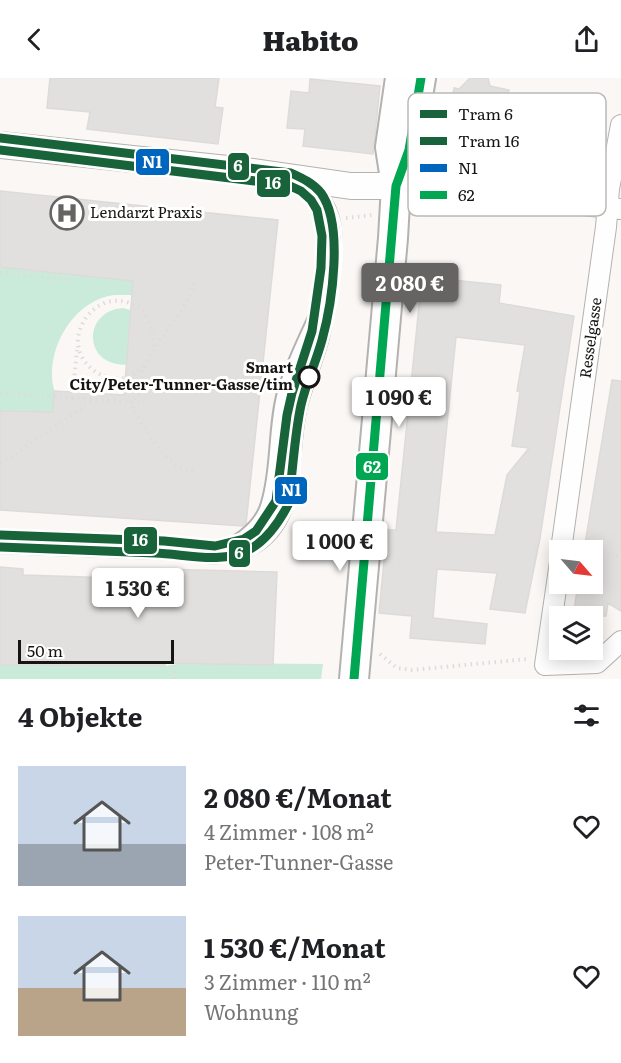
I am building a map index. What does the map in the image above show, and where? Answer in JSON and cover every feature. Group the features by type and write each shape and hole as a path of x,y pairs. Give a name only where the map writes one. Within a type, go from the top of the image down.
{"main road":[{"path":"354,679 396,186 390,147 400,78"},
{"path":"418,93 421,78"},
{"path":"396,186 408,153"}],"street":[{"name":"Resselgasse","path":"563,540 615,208 609,189 621,125"},
{"path":"0,145 351,186 408,187"},
{"path":"555,594 545,661 597,663 621,640"}],"lane":[{"path":"0,547 194,555 215,558 249,550 264,540 282,517 290,492 299,417 322,341 332,277 335,228 332,214 319,192 305,179"},
{"path":"194,555 213,552 232,544 259,519 267,505 278,415 284,391 299,348 332,277"}],"path":[{"path":"0,272 77,281"},
{"path":"130,401 140,396 144,369 190,296 195,280"},
{"path":"72,399 77,336 82,322 91,311 104,303 113,301 131,303 146,315 154,330 153,352"},
{"path":"77,350 87,365 96,373 108,378 126,377 141,369 148,361"},
{"path":"0,393 144,403"},
{"path":"0,462 11,457 93,400"},
{"path":"130,401 151,437 178,467 193,471"},
{"path":"177,473 178,467"},
{"path":"174,679 175,637"},
{"path":"379,653 397,668 412,670 545,661"}],"green space":[{"path":"0,267 184,286 184,466 0,465","holes":["132,295 126,450 61,412 52,376 53,362 61,336 78,313 101,298"]},
{"path":"123,308 134,311 133,364 116,364 104,359 97,351 93,340 94,329 99,319 109,312"},
{"path":"183,663 323,664 321,679 0,679 0,665 165,666"}],"building":[{"path":"50,78 219,78 215,107 223,108 218,144 87,129 90,112 47,108"},
{"path":"470,78 488,78 490,86 509,90 509,93 453,93 454,88 459,89"},
{"path":"310,79 380,86 373,154 303,146 305,129 287,128 291,91 309,93"},
{"path":"0,191 278,220 244,526 0,510 0,411 53,412 54,391 124,395 133,281 0,267"},
{"path":"422,277 501,285 499,303 574,316 540,538 525,613 490,609 497,573 437,569 433,618 487,624 485,644 410,638 412,616 379,613 387,530 396,530","holes":["456,337 525,345 517,391 520,392 512,446 529,448 507,475 495,535 436,532"]},
{"path":"612,380 621,381 621,611 608,603 606,616 603,616 603,606 575,606 576,594 603,594 603,540 586,540"},
{"path":"0,567 23,569 23,575 149,579 159,569 277,572 273,665 165,663 165,666 0,665"}],"tram line":[{"name":"6","path":"0,138 291,173 311,184 321,193 328,207 334,244 329,306 322,340 301,405 288,505 277,524 262,541 239,554 215,558 155,553 0,547"},
{"name":"16","path":"0,150 288,185 301,191 311,200 317,210 322,236 321,268 312,331 287,415 276,501 256,531 244,539 215,546 164,541 0,535"}],"transit line":[{"name":"62","path":"418,93 421,78"},
{"name":"N1","path":"0,145 305,179"},
{"name":"62","path":"354,679 396,186 408,153"},
{"name":"N1","path":"0,547 217,557 238,554 255,548 276,527 290,497 300,409 323,335 335,273 336,242 331,214 316,189 305,179"}],"place":[{"name":"Lendarzt Praxis","path":"67,213"},
{"name":"Smart City/Peter-Tunner-Gasse/tim","path":"309,377"}]}
